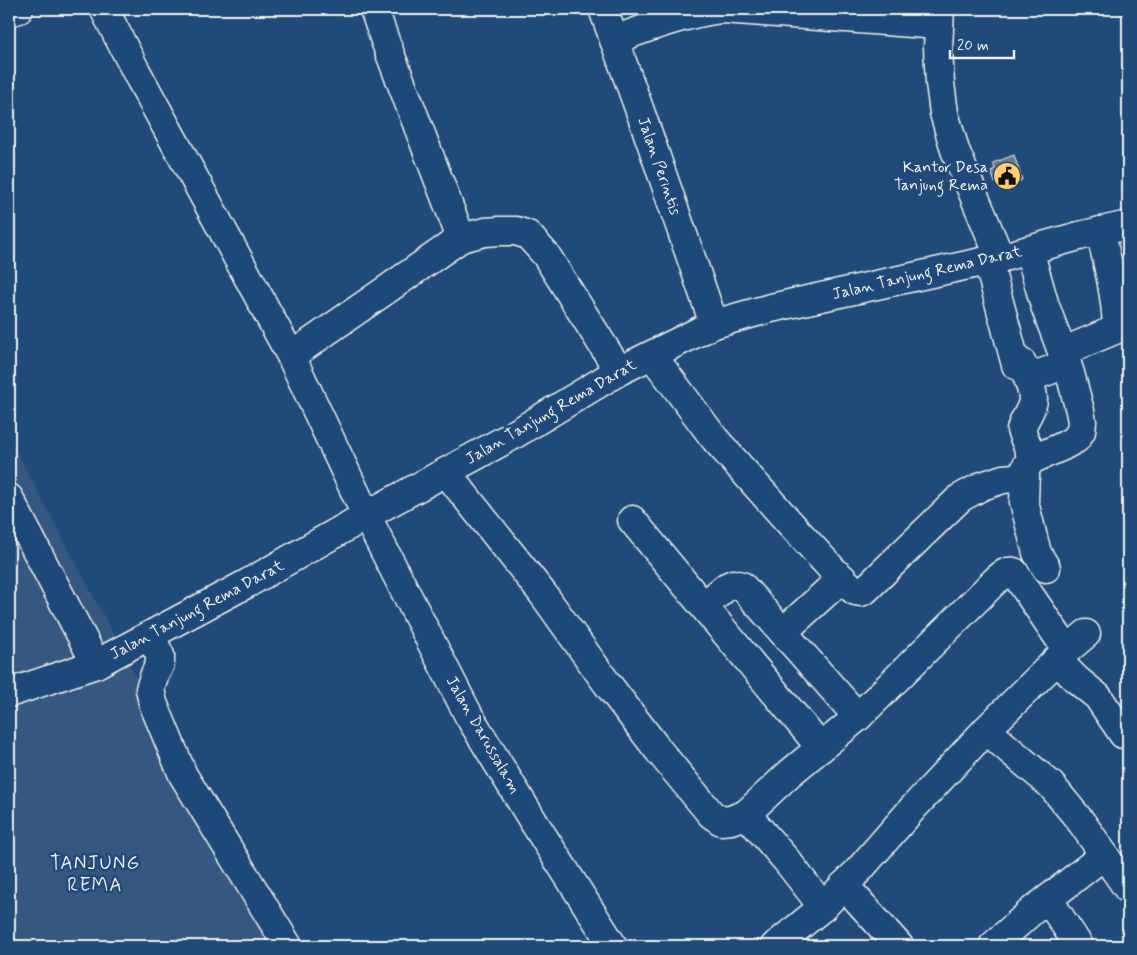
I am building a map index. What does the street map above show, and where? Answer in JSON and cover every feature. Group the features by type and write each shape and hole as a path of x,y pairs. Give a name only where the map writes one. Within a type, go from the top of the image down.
{"street":[{"path":"9,12 18,9"},
{"name":"Jalan Darussalam","path":"104,9 291,356 366,516 469,716 613,946"},
{"path":"374,9 461,238"},
{"name":"Jalan Perintis","path":"603,9 714,324"},
{"path":"614,40 664,22 699,12 722,9 939,17 940,82 944,113 955,150 994,260 1013,371 1033,400 1021,426 1029,468 1024,502 1037,553 1046,568"},
{"name":"Jalan Tanjung Rema Darat","path":"9,693 96,664 150,636 248,584 366,516 510,438 619,371 714,324 771,308 994,260 1128,225"},
{"path":"291,356 461,238 485,232 516,231 528,235 546,255 619,371"},
{"path":"1013,371 1064,358 1117,329 1113,284 1100,232"},
{"path":"652,355 714,438 832,569 855,591 861,592 960,498 982,486 1029,468 1076,439 1081,431 1080,411 1064,358 1045,306 1029,250"},
{"path":"446,472 543,594 606,682 659,751 711,814 721,821 725,822 746,814 790,773 858,717 995,581 1010,571 1014,572 1070,648 1076,679 1098,697 1123,734"},
{"path":"9,498 96,664"},
{"path":"632,520 821,748"},
{"path":"783,632 842,578"},
{"path":"704,606 726,587 733,584 742,586 858,717"},
{"path":"150,636 160,655 160,664 150,689 153,703 183,775 288,946"},
{"path":"775,946 823,907 986,730 1070,648"},
{"path":"986,730 1051,785 1082,824 1128,889"},
{"path":"746,814 787,861 823,907"},
{"path":"993,946 1033,910 1104,855"},
{"path":"844,885 899,946"},
{"path":"1048,899 1079,946"}],"shaded area":[{"path":"9,437 279,946 9,946 9,641 11,640 9,634"}],"building":[{"name":"Kantor Desa Tanjung Rema","path":"1014,155 1022,180 1002,188 1000,182 995,183 991,171 995,169 993,163"}],"place":[{"name":"Kantor Desa Tanjung Rema","path":"1007,176"}],"district":[{"name":"TANJUNG REMA","path":"95,874"}]}
